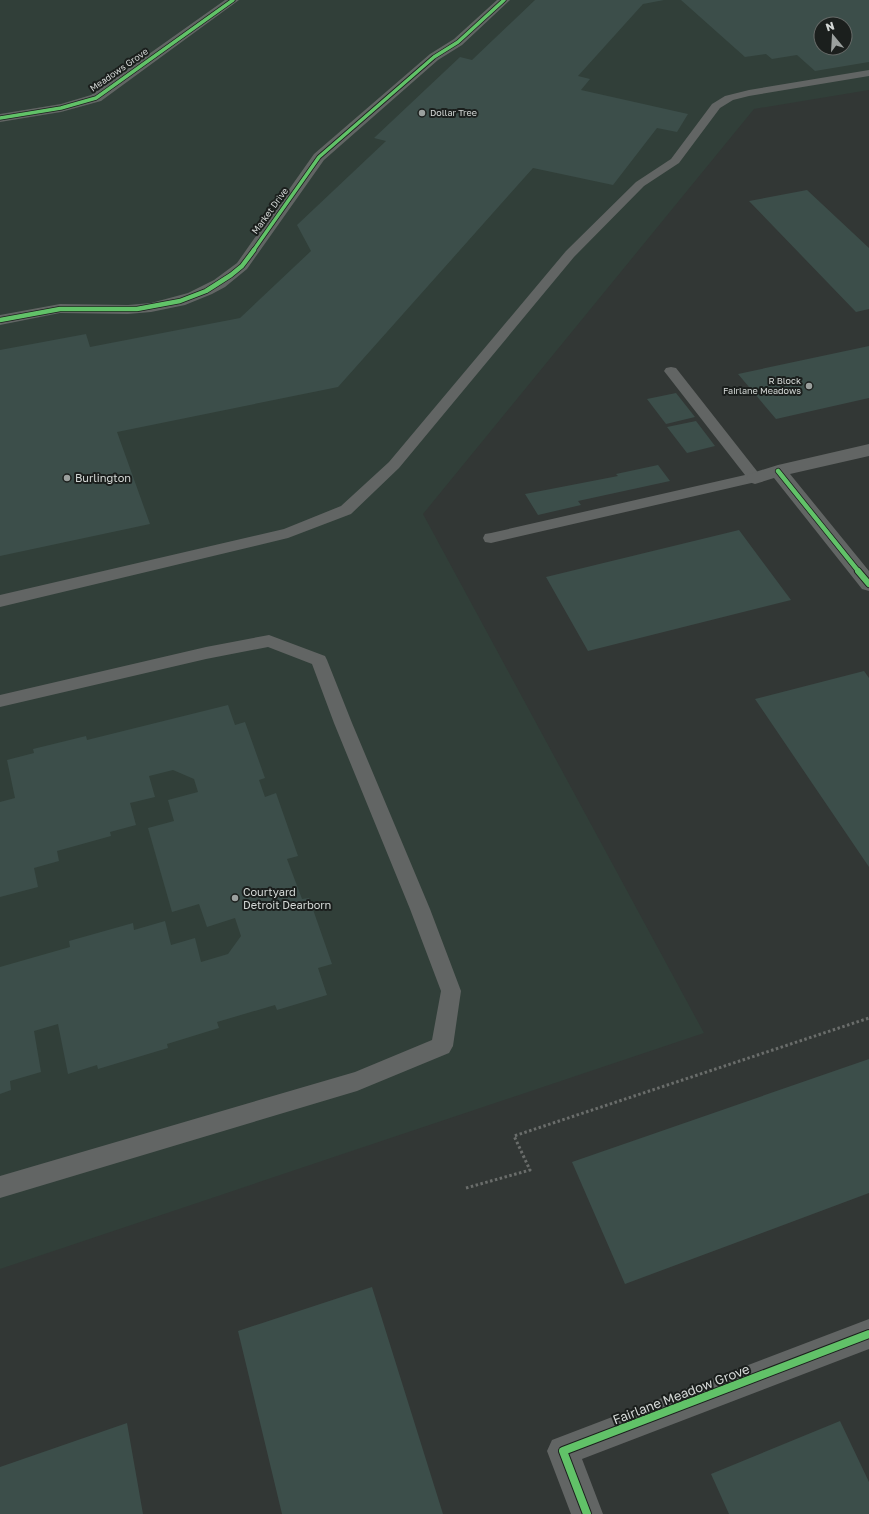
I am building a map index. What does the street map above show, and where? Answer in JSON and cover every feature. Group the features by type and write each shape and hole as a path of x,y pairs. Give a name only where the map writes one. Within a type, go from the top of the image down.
{"street":[{"name":"Meadows Grove","path":"0,118 74,106 96,98 233,0"},
{"name":"Market Drive","path":"0,320 68,308 136,309 167,304 206,291 232,275 242,266 319,157 428,62 458,42 504,0"},
{"path":"755,478 778,471 869,450"},
{"path":"778,471 869,584"},
{"name":"Fairlane Meadow Grove","path":"587,1514 563,1451 869,1334"}],"lane":[{"path":"0,601 288,533 346,510 394,465 570,254 640,184 675,161 716,106 729,98 749,92 869,73"},
{"path":"491,538 755,478 671,371"},
{"path":"0,701 206,653 269,641 319,660 420,909 451,991 442,1046 358,1080 0,1186"}],"path":[{"path":"466,1188 530,1170 514,1136 869,1018"}],"shaded area":[{"path":"0,0 869,0 869,90 754,109 423,514 704,1033 0,1269"}],"building":[{"path":"535,0 664,0 643,4 578,76 590,79 581,90 688,114 677,132 657,128 613,185 533,168 338,387 117,432 150,524 0,556 0,350 86,334 90,347 240,318 311,251 297,225 386,141 374,138 460,57 472,60"},
{"path":"681,0 869,0 869,62 815,71 797,55 772,59 766,54 745,57"},
{"path":"807,190 869,248 869,309 856,312 749,201"},
{"name":"R Block Fairlane Meadows","path":"869,346 869,398 776,419 738,374"},
{"path":"676,393 695,417 666,424 647,399"},
{"path":"696,421 715,446 687,453 667,427"},
{"path":"658,465 670,481 578,501 581,505 538,515 525,494 618,476 616,474"},
{"path":"739,530 791,600 588,651 546,577"},
{"path":"864,671 869,678 869,867 755,699"},
{"name":"Courtyard Detroit Dearborn","path":"228,705 235,725 245,722 265,778 259,780 265,797 276,793 298,856 287,859 302,899 309,898 332,964 318,968 327,995 277,1010 275,1005 217,1022 219,1028 167,1044 168,1048 98,1069 97,1065 68,1074 58,1024 34,1031 41,1072 10,1081 11,1090 0,1094 0,967 70,947 69,941 133,923 134,930 165,921 171,945 195,938 201,962 228,954 241,936 235,918 207,927 199,904 172,912 148,828 174,821 168,800 198,792 194,779 173,770 149,776 155,797 130,803 136,825 110,832 111,836 57,851 59,861 34,868 38,887 0,897 0,802 15,798 7,760 34,753 33,749 86,736 87,740"},
{"path":"869,1059 869,1193 625,1284 572,1162"},
{"path":"372,1287 443,1514 282,1514 238,1331"},
{"path":"840,1421 869,1482 869,1514 729,1514 711,1474"},
{"path":"127,1423 143,1514 0,1514 0,1467"}],"cycle path":[{"path":"0,118 37,113 96,98 233,0"},
{"path":"0,320 34,312 60,309 128,309 166,305 206,291 219,284 242,266 319,157 434,57 458,42 504,0"},
{"path":"778,471 869,584"},
{"path":"587,1514 563,1451 869,1334"}],"place":[{"name":"Dollar Tree","path":"422,113"},
{"name":"R Block Fairlane Meadows","path":"809,386"},
{"name":"Burlington","path":"67,478"},
{"name":"Courtyard Detroit Dearborn","path":"235,898"}]}
